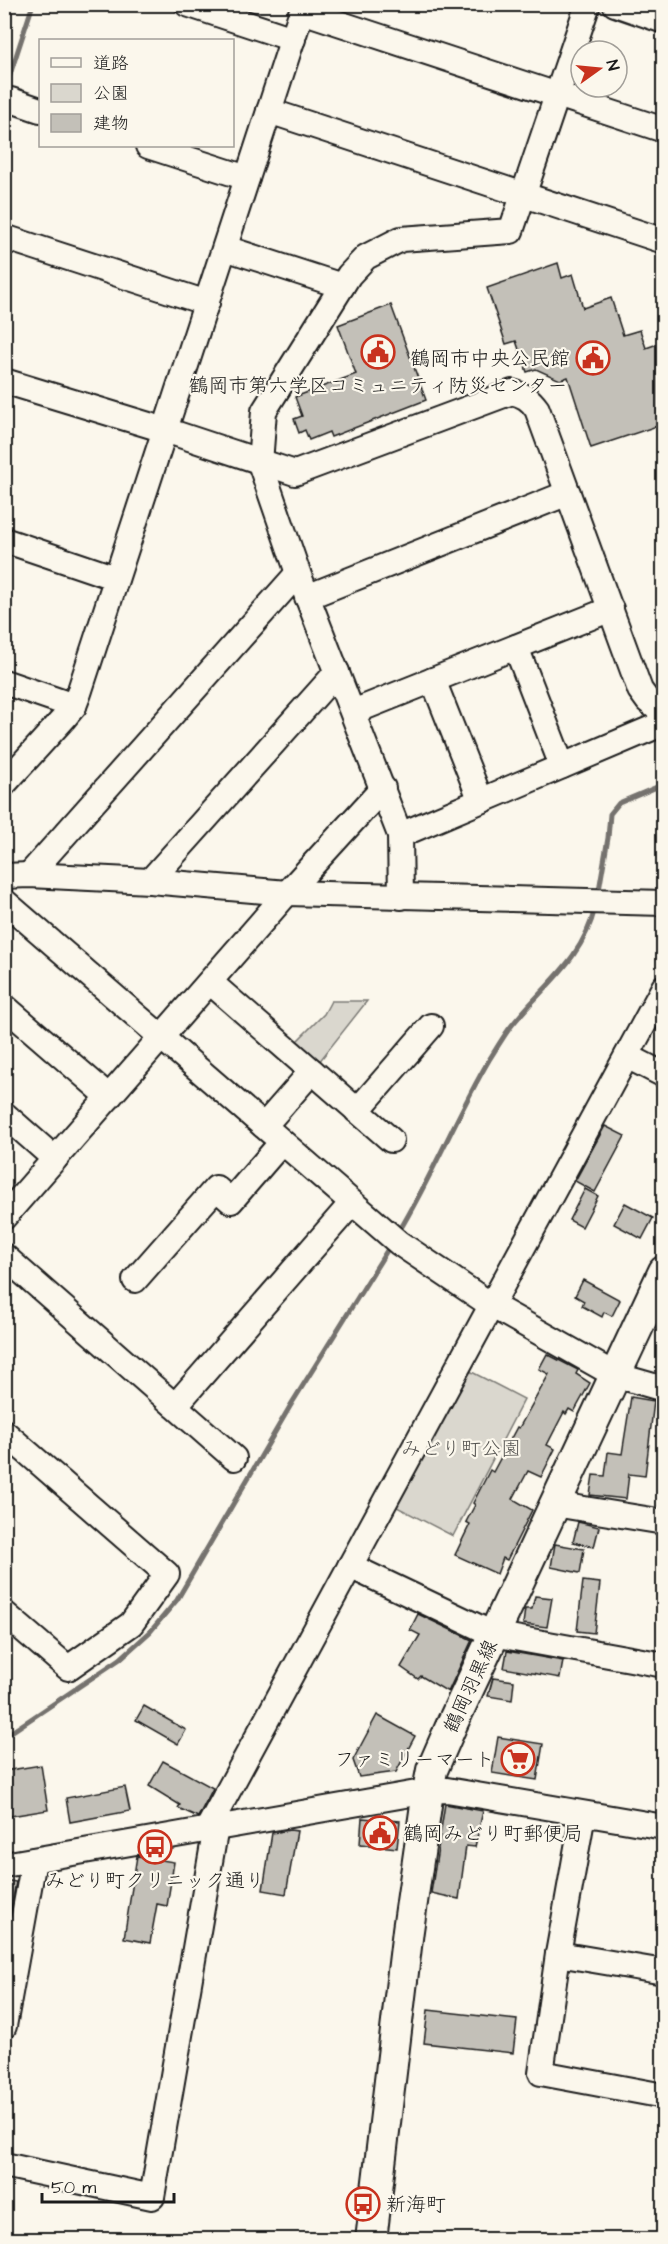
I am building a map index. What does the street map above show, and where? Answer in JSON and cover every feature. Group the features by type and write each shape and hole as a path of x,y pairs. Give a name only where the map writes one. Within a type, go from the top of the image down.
{"main road":[{"name":"鶴岡羽黒線","path":"371,2240 407,1942 432,1770 493,1634 663,1274"}],"street":[{"path":"187,4 293,39"},
{"path":"401,897 400,835 307,597 260,463 264,411 349,275 366,257 400,239 511,231 588,4"},
{"path":"615,4 663,21"},
{"path":"4,784 74,706 303,8 663,130"},
{"path":"12,100 39,110"},
{"path":"269,111 663,241"},
{"path":"151,147 247,178"},
{"path":"4,237 207,303"},
{"path":"225,248 342,286"},
{"path":"4,381 165,430 295,473 512,392 531,400 537,409 640,690 648,701 663,714"},
{"path":"307,597 568,493"},
{"path":"4,540 116,578"},
{"path":"29,875 298,573"},
{"path":"353,712 611,609"},
{"path":"516,647 562,766"},
{"path":"150,881 337,672"},
{"path":"433,680 481,801"},
{"path":"4,682 74,706"},
{"path":"400,835 663,723"},
{"path":"4,1217 287,893 383,788"},
{"path":"4,876 29,875 150,881 287,893 663,903"},
{"path":"4,901 392,1237 490,1305 615,1375 663,1389"},
{"path":"210,982 391,1140"},
{"path":"4,2165 152,2197 212,1828 350,1566 663,987"},
{"path":"4,1006 109,1097"},
{"path":"357,1111 431,1026"},
{"path":"627,1056 663,1075"},
{"path":"264,1126 312,1071"},
{"path":"4,1114 55,1159"},
{"path":"135,1280 216,1188 231,1201 282,1142"},
{"path":"175,1406 352,1203"},
{"path":"4,1256 234,1458"},
{"path":"4,1432 167,1574 131,1624 68,1668 4,1612"},
{"path":"554,1504 663,1522"},
{"path":"350,1566 493,1634 663,1665"},
{"path":"4,1865 428,1791 447,1790 663,1827"},
{"path":"583,1814 558,1954 541,2073 663,2096"},
{"path":"4,2026 34,1860"},
{"path":"558,1954 663,1972"}],"green space":[{"path":"331,1001 367,1001 319,1062 297,1041 324,1014"},
{"name":"みどり町公園","path":"464,1368 524,1399 453,1536 393,1505"}],"building":[{"name":"鶴岡市中央公民館","path":"558,263 562,278 573,274 583,308 611,298 623,335 640,330 646,348 663,342 663,424 591,448 568,377 560,380 536,369 527,372 516,341 506,344 487,288"},
{"name":"鶴岡市第六学区コミュニティ防災センター","path":"391,305 426,400 331,437 329,432 309,440 305,430 299,433 294,419 302,416 295,397 356,374 338,325"},
{"path":"605,1126 625,1136 595,1192 575,1181"},
{"path":"585,1189 598,1196 582,1227 569,1220"},
{"path":"625,1203 653,1218 642,1239 614,1224"},
{"path":"583,1280 620,1300 612,1316 604,1312 602,1317 582,1306 584,1301 575,1296"},
{"path":"547,1354 578,1370 576,1374 590,1383 574,1412 569,1409 566,1414 564,1412 547,1445 555,1449 541,1477 528,1471 513,1499 532,1510 507,1560 503,1558 497,1574 455,1555 470,1524 466,1522 475,1505 473,1503 490,1470 493,1472 549,1374 539,1369"},
{"path":"631,1397 654,1401 645,1476 629,1474 626,1499 590,1495 593,1475 605,1476 608,1452 622,1454"},
{"path":"578,1522 599,1527 594,1547 573,1542"},
{"path":"555,1544 584,1549 580,1573 551,1567"},
{"path":"583,1581 600,1583 594,1633 577,1631"},
{"path":"535,1596 552,1598 547,1627 523,1624 525,1609 532,1609"},
{"path":"418,1614 472,1640 448,1692 421,1676 418,1679 401,1667 420,1635 410,1630"},
{"path":"507,1651 563,1661 560,1678 504,1668"},
{"path":"493,1678 514,1681 512,1700 488,1696"},
{"path":"144,1706 186,1730 178,1744 136,1720"},
{"path":"377,1715 415,1736 396,1772 359,1777 353,1760"},
{"name":"ファミリーマート","path":"498,1737 543,1744 537,1780 492,1773"},
{"path":"163,1761 213,1788 198,1817 178,1808 180,1805 149,1786"},
{"path":"41,1765 48,1810 4,1817 4,1771"},
{"path":"125,1787 130,1811 70,1822 66,1798"},
{"path":"445,1804 483,1811 475,1847 466,1846 459,1899 431,1893"},
{"path":"362,1818 400,1821 397,1848 360,1844"},
{"path":"297,1831 286,1894 263,1890 272,1833"},
{"path":"137,1856 174,1862 167,1906 157,1904 150,1943 124,1938"},
{"path":"4,1880 16,1882 6,1935 4,1935"},
{"path":"428,2010 517,2020 513,2053 424,2043"}],"waterway":[{"path":"4,93 33,4"},
{"path":"598,896 610,814 619,803 664,784"},
{"path":"398,1233 489,1060 521,1014 571,959 581,944 595,908"},
{"path":"4,1737 120,1659 150,1632 177,1600 292,1403 391,1244"}],"place":[{"name":"鶴岡市第六学区コミュニティ防災センター","path":"378,352"},
{"name":"鶴岡市中央公民館","path":"593,358"},
{"name":"ファミリーマート","path":"518,1759"},
{"name":"鶴岡みどり町郵便局","path":"380,1833"},
{"name":"みどり町クリニック通り","path":"155,1847"},
{"name":"新海町","path":"363,2204"}]}
